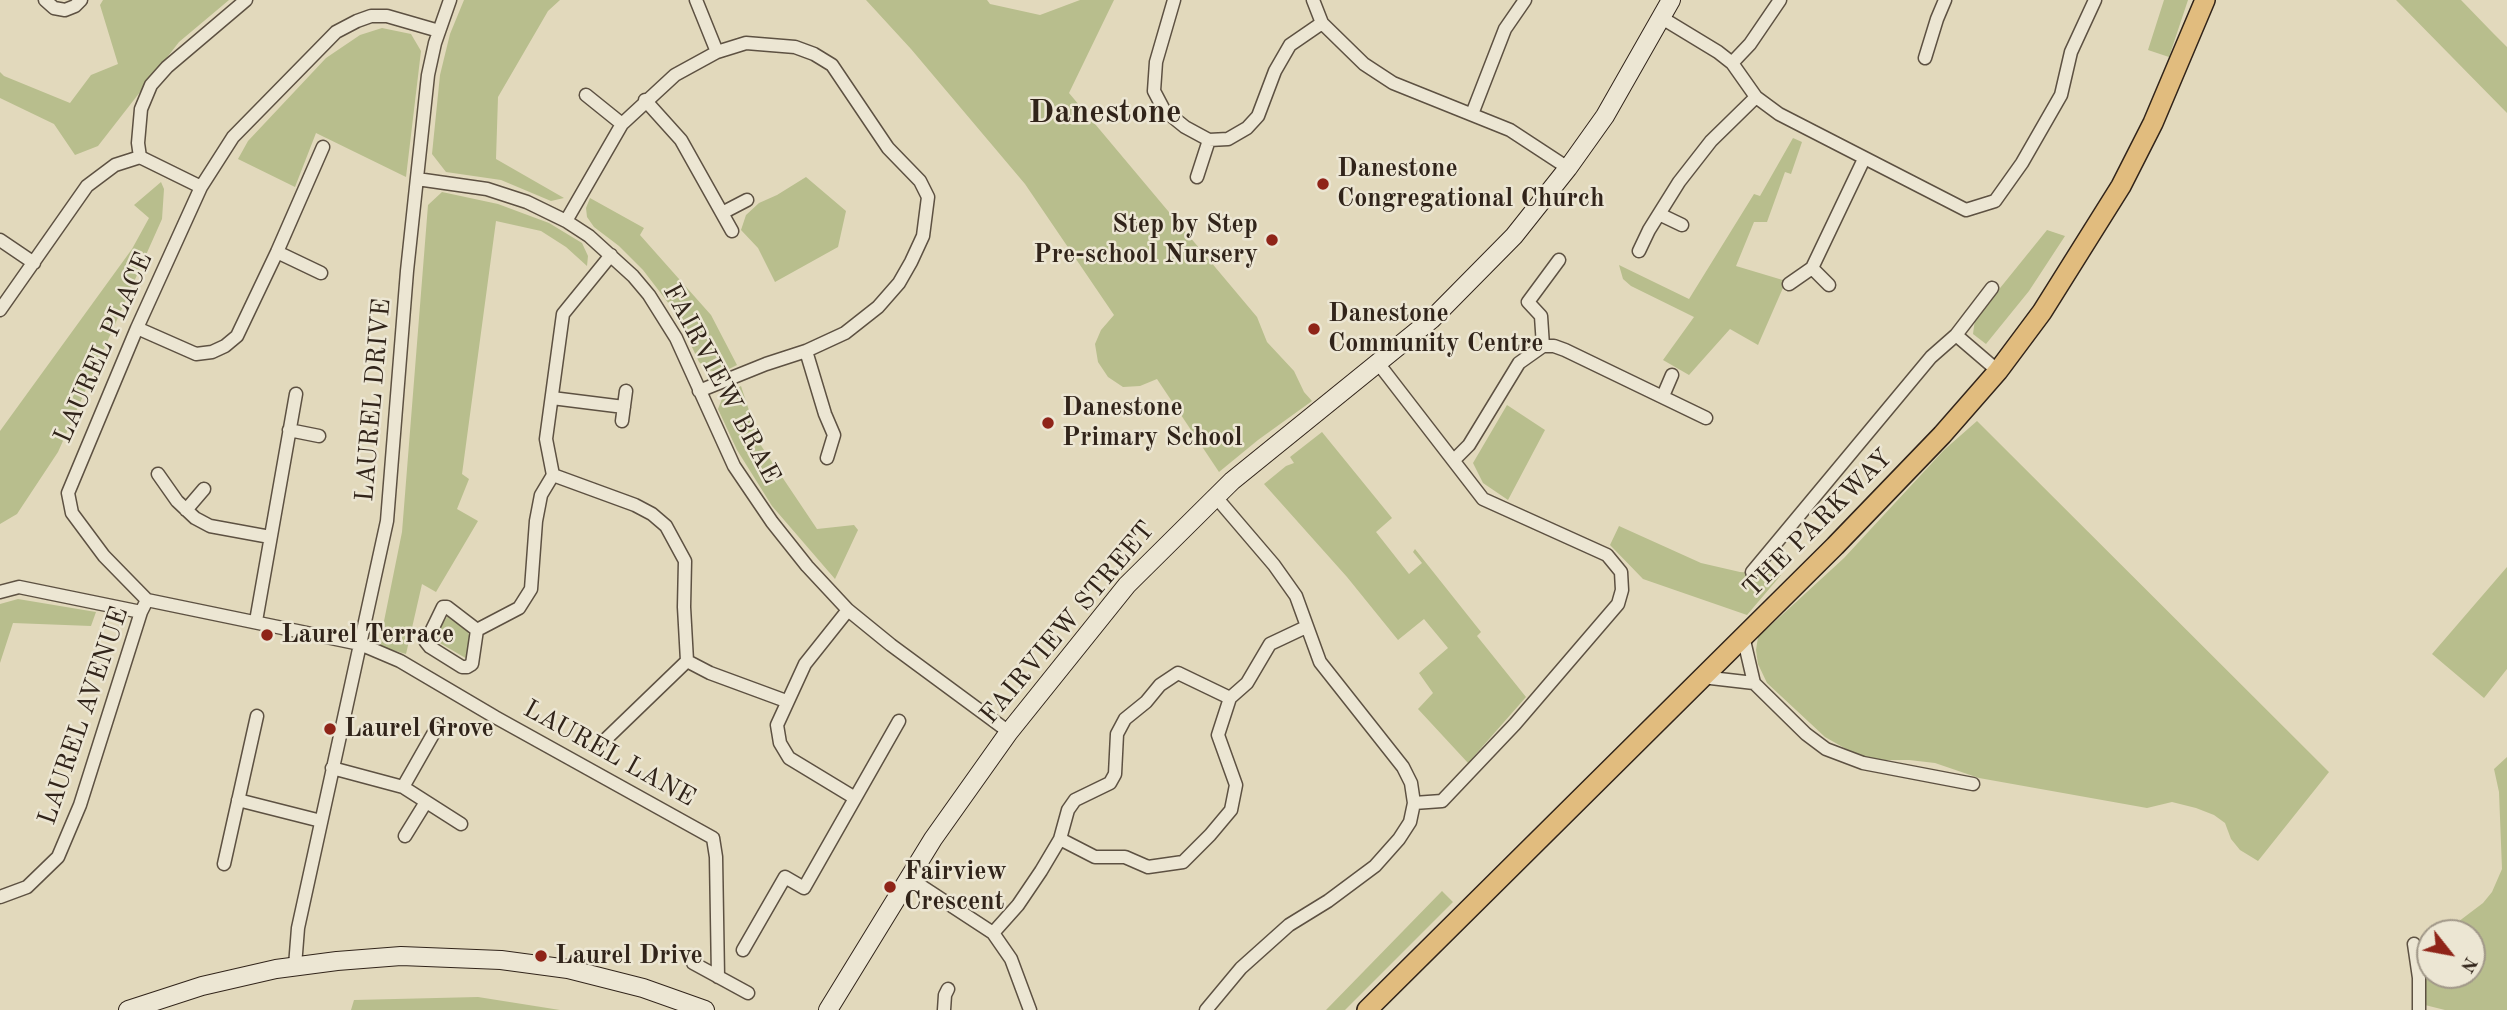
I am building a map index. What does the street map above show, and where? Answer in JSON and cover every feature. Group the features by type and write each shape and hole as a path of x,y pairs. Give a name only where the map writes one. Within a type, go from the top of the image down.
{"main road":[{"name":"THE PARKWAY","path":"1367,1010 1942,435 1998,371 2049,302 2121,186 2158,112 2206,0"}],"street":[{"path":"45,0 54,8 65,10 81,0"},
{"path":"140,158 138,143 141,108 151,85 167,66 246,0"},
{"name":"LAUREL DRIVE","path":"295,966 298,928 387,521 406,284 428,75 450,0"},
{"path":"696,0 717,52"},
{"path":"1174,0 1156,62 1154,91 1164,110 1185,127 1209,140 1228,139 1247,128 1258,116 1275,71 1290,45 1322,23"},
{"path":"1313,0 1322,23 1364,64 1393,83 1510,130 1568,168"},
{"path":"1472,114 1505,29 1525,0"},
{"name":"FAIRVIEW STREET","path":"828,1010 933,839 1009,732 1127,585 1215,496 1432,319 1493,258 1525,223 1605,116 1671,0"},
{"path":"1732,63 1780,0"},
{"path":"1925,58 1945,0"},
{"path":"1662,18 1732,63 1756,97 1779,114 1966,209 1995,201 2022,163 2061,95 2071,52 2095,0"},
{"name":"LAUREL PLACE","path":"147,600 130,585 87,535 72,513 68,493 137,328 201,187 233,136 335,33 371,16 387,16 439,31"},
{"path":"566,221 622,124 675,75 717,52 746,43 795,47 832,65 888,148 920,181 928,197 923,236 898,283 878,307 852,328 834,340 699,391"},
{"path":"586,95 622,124"},
{"path":"1639,251 1679,182 1712,141 1756,97"},
{"path":"645,100 681,140 733,231"},
{"path":"1197,177 1209,140"},
{"path":"137,328 196,354 212,352 237,336 323,147"},
{"path":"0,310 88,186 115,165 140,158 201,187"},
{"path":"1789,284 1812,268 1864,159"},
{"name":"FAIRVIEW BRAE","path":"417,179 487,188 527,202 566,221 634,276 676,338 734,466 807,566 848,610 1009,732"},
{"path":"722,213 747,200"},
{"path":"1660,214 1682,225"},
{"path":"0,240 34,263"},
{"path":"277,252 321,272"},
{"path":"477,630 519,608 531,589 536,521 541,495 553,475 546,439 563,314 611,255"},
{"path":"1543,345 1541,316 1528,302 1559,260"},
{"path":"1812,268 1829,285"},
{"path":"1752,572 1931,358 1956,335 1992,289"},
{"path":"1956,335 1998,371"},
{"path":"1454,460 1469,445 1519,363 1543,345 1565,350 1706,418"},
{"path":"806,351 834,435 827,458"},
{"path":"1378,363 1483,499 1607,555 1621,572 1622,590 1618,604 1515,724 1442,801 1414,803"},
{"path":"1663,396 1672,375"},
{"path":"622,421 626,391"},
{"path":"256,621 296,394"},
{"path":"552,398 624,407"},
{"path":"289,430 319,436"},
{"path":"158,474 195,518 211,526 270,537"},
{"path":"553,475 635,505 652,514 666,526 685,561 687,661 604,741"},
{"path":"186,510 204,489"},
{"path":"1206,1010 1241,968 1289,925 1328,901 1375,866 1409,822 1414,803 1411,783 1403,767 1320,662 1296,596 1274,565 1215,496"},
{"path":"0,592 19,587 141,612"},
{"path":"147,600 360,644"},
{"name":"LAUREL AVENUE","path":"0,897 27,887 58,857 80,805 147,600"},
{"path":"443,607 447,607 477,630 472,664 467,667 462,667 429,647 426,642 443,607"},
{"path":"848,610 805,664 777,725 780,743 789,758 855,798"},
{"path":"1060,839 1095,857 1125,857 1148,867 1182,862 1231,810 1236,785 1218,735 1230,698 1247,683 1270,644 1306,626"},
{"path":"1743,636 1754,683 1816,742 1837,755 1863,763 1973,784"},
{"name":"LAUREL LANE","path":"360,644 400,661 713,838 716,857 718,977"},
{"path":"687,661 710,673 786,701"},
{"path":"993,933 1018,905 1060,839 1068,810 1074,800 1110,783 1115,774 1117,734 1125,719 1146,702 1160,685 1178,673 1230,698"},
{"path":"1702,677 1754,683"},
{"path":"224,864 257,716"},
{"path":"743,950 785,877 804,888 899,721"},
{"path":"403,787 436,729"},
{"path":"332,768 403,787 461,824"},
{"path":"238,800 321,821"},
{"path":"405,836 426,802"},
{"path":"909,878 993,933 1011,959 1030,1010"},
{"path":"2414,944 2418,1010"},
{"path":"128,1010 202,986 295,966 401,956 514,961 595,975 666,995 705,1010"},
{"path":"693,963 748,993"},
{"path":"944,1010 948,989"}],"green space":[{"path":"103,0 229,0 179,42 98,146 75,155 54,124 0,98 0,72 70,103 91,75 118,64 100,5"},
{"path":"464,0 560,0 548,11 498,97 496,159 564,198 551,201 501,180 446,172 432,154 440,75 450,34"},
{"path":"866,0 987,0 990,4 1040,15 1080,0 1114,0 1069,93 1257,317 1267,342 1294,371 1304,392 1312,401 1219,472 1157,379 1140,386 1123,387 1108,377 1098,362 1095,344 1101,330 1114,315 1025,184"},
{"path":"2164,0 2188,0 2169,57 2148,50"},
{"path":"2396,0 2461,0 2507,47 2507,113"},
{"path":"382,28 411,34 421,51 406,177 316,133 295,187 238,159 248,141 326,58 360,35"},
{"path":"1793,138 1802,142 1791,174 1785,172 1767,222 1754,222 1736,266 1786,281 1758,345 1730,329 1689,375 1663,360 1694,317 1631,286 1623,279 1619,265 1689,299 1754,194 1760,196"},
{"path":"806,177 846,211 838,247 775,282 758,248 741,230 746,215 759,203"},
{"path":"161,182 164,189 162,219 58,452 17,514 0,524 0,431 132,249 149,218 134,205"},
{"path":"442,192 498,204 549,223 582,243 588,256 587,266 566,247 541,231 496,221 462,474 469,479 457,509 478,521 436,592 422,584 406,654 379,646 402,532 428,205"},
{"path":"590,198 644,228 640,235 711,315 737,365 721,373 708,370 699,362 676,313 643,270 619,246 594,227 587,217 586,208"},
{"path":"2047,230 2065,236 2029,291 1986,344 1973,334 1975,319"},
{"path":"741,386 760,444 817,529 854,525 858,530 835,579 772,506 737,450 718,409 723,396"},
{"path":"1507,405 1545,430 1508,500 1483,483 1473,463"},
{"path":"1977,421 2329,772 2258,861 2240,850 2231,839 2225,823 2196,808 2172,802 2147,808 1979,778 1935,763 1876,760 1855,754 1825,737 1767,683 1758,664 1758,637 1844,558 1944,450"},
{"path":"1322,432 1392,518 1376,532 1409,574 1422,563 1413,552 1415,549 1481,632 1477,636 1526,697 1468,763 1418,709 1433,693 1419,673 1448,648 1424,619 1398,640 1347,577 1264,484 1286,466 1294,463 1290,457"},
{"path":"1619,526 1701,563 1740,572 1781,575 1747,615 1643,579 1610,545"},
{"path":"2507,567 2507,669 2484,698 2432,654"},
{"path":"18,599 96,612 91,626 13,623 0,663 0,604"},
{"path":"447,617 452,617 468,631 471,644 469,660 433,639"},
{"path":"2507,757 2507,1010 2445,1010 2425,1005 2425,989 2486,989 2486,919 2462,919 2483,903 2492,892 2502,869 2499,792 2494,769"},
{"path":"1442,891 1453,902 1345,1010 1326,1010"},
{"path":"478,997 560,1010 351,1010 354,1000"}],"place":[{"name":"Danestone Congregational Church","path":"1323,184"},
{"name":"Step by Step Pre-school Nursery","path":"1272,240"},
{"name":"Danestone Community Centre","path":"1314,329"},
{"name":"Danestone Primary School","path":"1048,423"},
{"name":"Laurel Terrace","path":"267,635"},
{"name":"Laurel Grove","path":"330,729"},
{"name":"Fairview Crescent","path":"890,887"},
{"name":"Laurel Drive","path":"541,956"}],"district":[{"name":"Danestone","path":"1105,113"}]}
